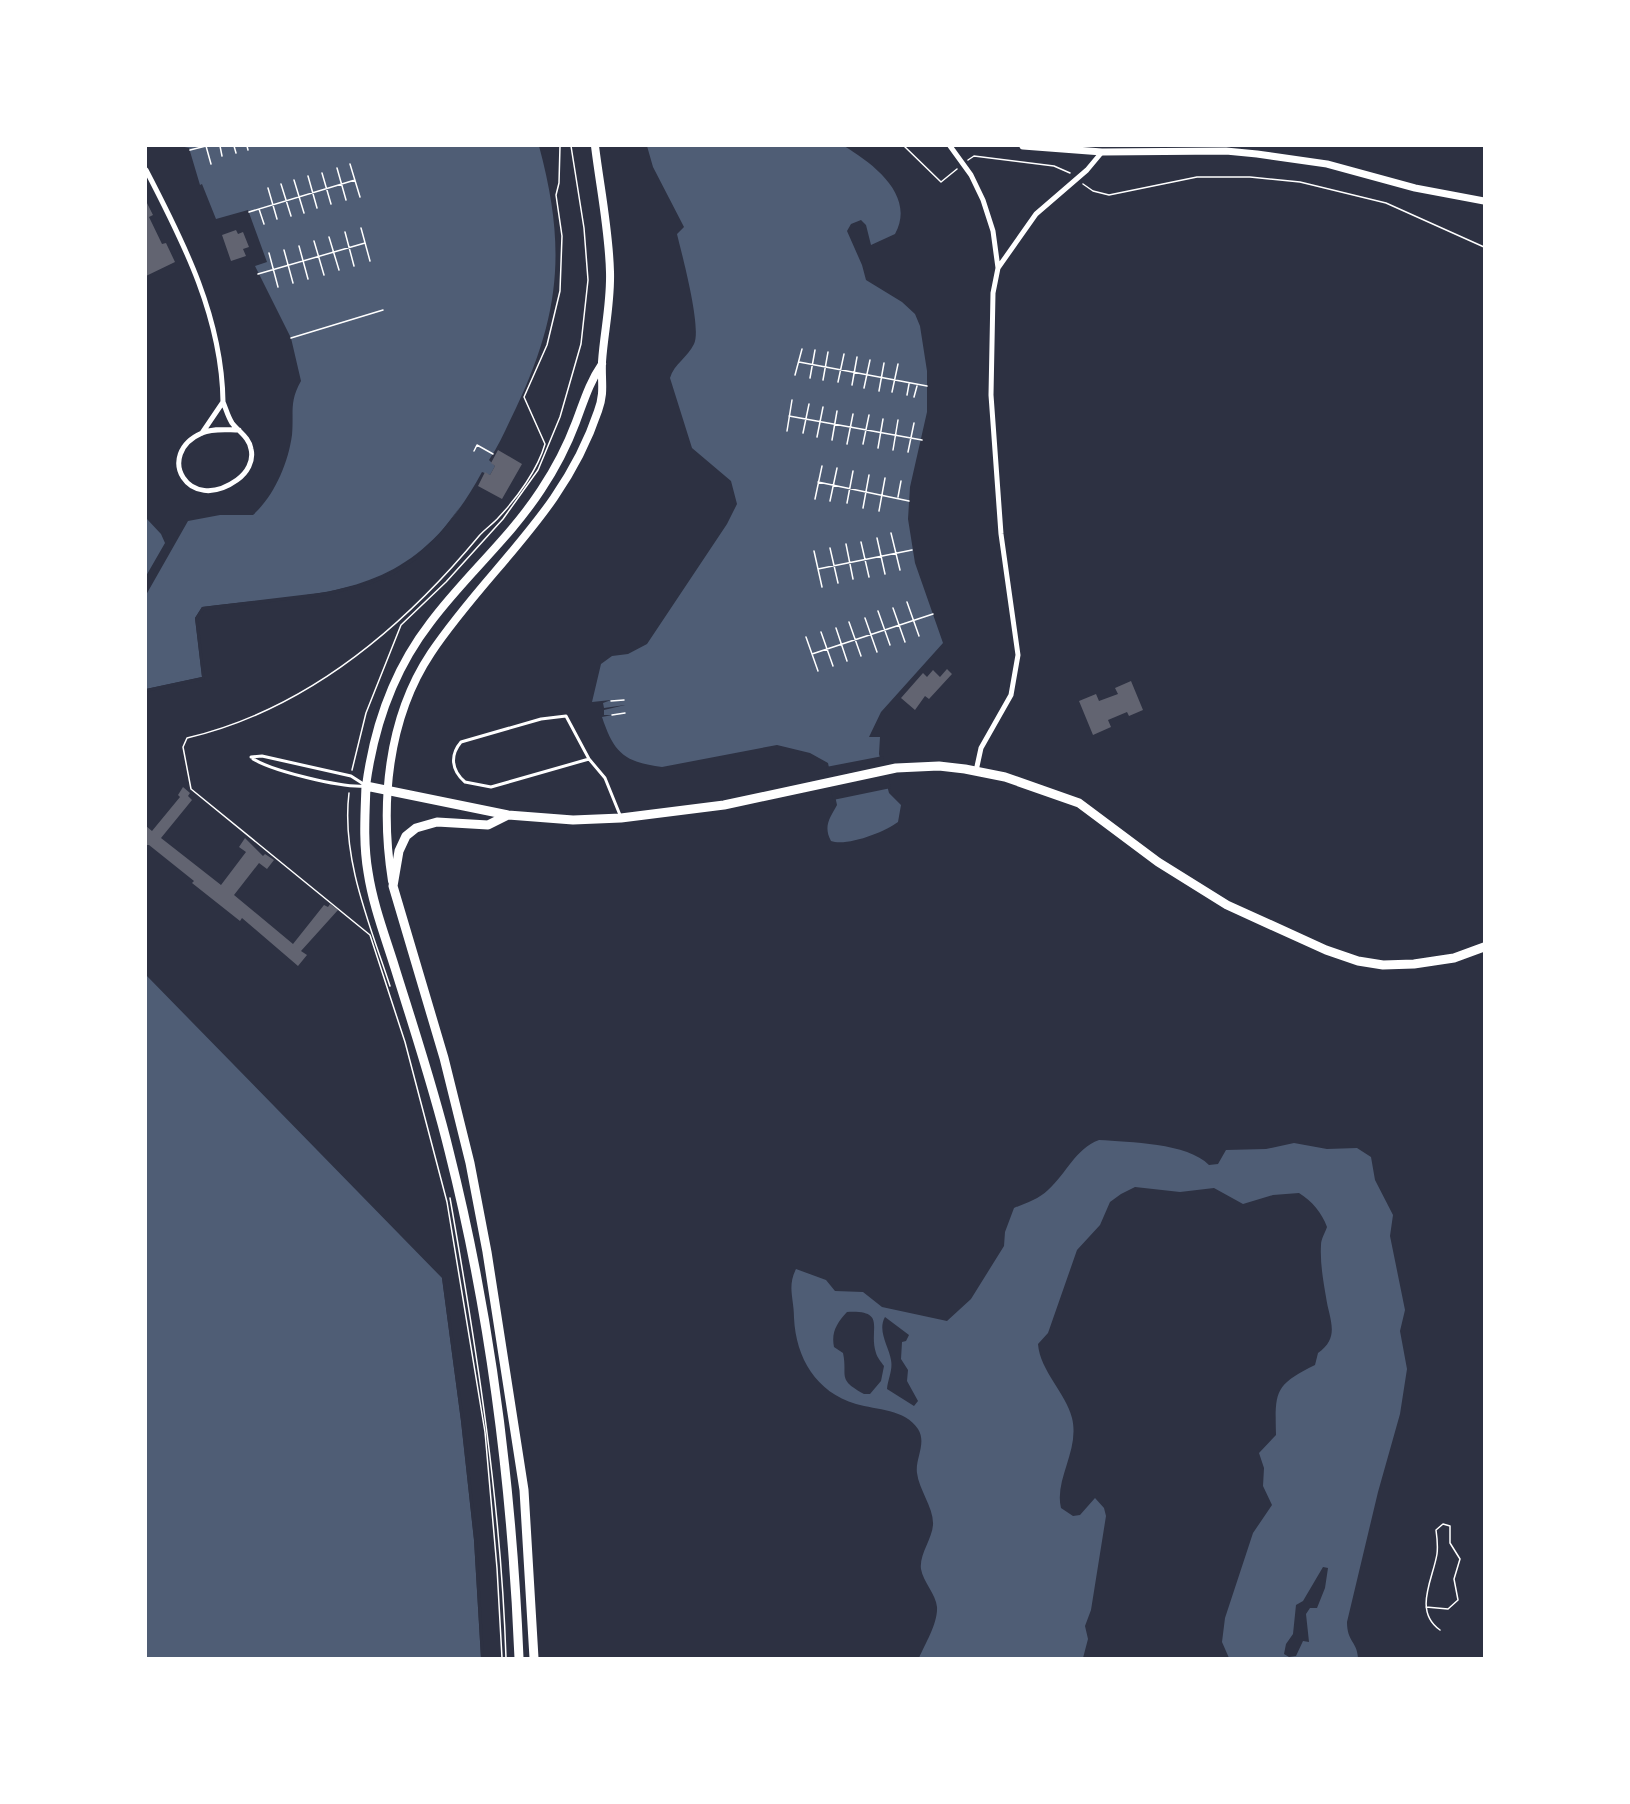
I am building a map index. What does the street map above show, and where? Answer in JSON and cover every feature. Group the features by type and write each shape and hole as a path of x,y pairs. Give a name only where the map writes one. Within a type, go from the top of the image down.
{"highway":[{"path":"519,1659 508,1491 498,1406 473,1254 434,1095 371,888 365,852 366,786 508,815 573,820 621,818 724,805 896,768 939,766 976,771 1048,790 1079,803 1158,862 1227,905 1326,950 1358,961 1393,965 1454,958 1485,947"},
{"path":"508,815 488,825 437,822 416,828 406,836 399,851 393,886 444,1058 470,1163 488,1252 524,1490 534,1659"}],"main road":[{"path":"393,886 388,856 386,790 396,735 415,682 430,654 459,615 531,532 566,481 586,444 604,391 602,364 608,327 610,271 595,146"},
{"path":"366,786 380,717 407,657 430,622 521,518 539,492 566,447 588,385 602,364"}],"street":[{"path":"950,146 971,175 983,200 993,231 998,268 993,302 991,395 1001,534 1018,655 1011,694 981,748 976,771"},
{"path":"1023,146 1102,152 1257,154 1327,164 1415,188 1485,201"},
{"path":"998,268 1036,214 1088,170 1102,152"},
{"path":"146,170 189,259 209,310 220,351 223,402 251,447 250,465 234,483 212,490 191,486 180,475 179,460 184,450 202,433 223,402"},
{"path":"202,433 239,430"}],"lane":[{"path":"589,759 491,787 465,782 453,760 454,750 461,742 541,719 566,716 589,759 605,778 621,818"},
{"path":"262,756 351,776 366,786 350,787 291,773 251,758 262,756"}],"path":[{"path":"190,150 206,146 211,164"},
{"path":"220,146 222,156"},
{"path":"234,146 236,153"},
{"path":"247,146 248,150"},
{"path":"502,1659 497,1568 485,1432 447,1202 405,1042 370,935 191,789 183,747 187,738 260,716 363,652 399,623 437,586 500,516 531,473 545,444 524,396 547,345 560,291 562,236 556,195 559,183 560,146"},
{"path":"353,765 366,713 401,625 446,582 503,519 538,470 554,434 575,375 588,280 584,228 572,146"},
{"path":"904,146 940,182 956,170"},
{"path":"970,158 974,156 1054,166 1071,174"},
{"path":"350,165 360,196"},
{"path":"337,168 346,200"},
{"path":"322,172 331,204"},
{"path":"308,176 317,208"},
{"path":"1084,185 1093,191 1109,195 1197,177 1250,177 1300,182 1397,207 1478,247 1485,247"},
{"path":"294,180 304,213"},
{"path":"249,212 272,203 355,180"},
{"path":"281,184 291,216"},
{"path":"268,188 277,219"},
{"path":"259,208 264,224"},
{"path":"361,228 370,261"},
{"path":"345,232 354,266"},
{"path":"329,237 339,270"},
{"path":"314,241 324,275"},
{"path":"258,274 365,243"},
{"path":"299,246 308,279"},
{"path":"284,250 293,283"},
{"path":"268,253 278,287"},
{"path":"291,338 383,310"},
{"path":"795,375 802,349"},
{"path":"810,378 815,350"},
{"path":"823,380 828,352"},
{"path":"838,382 844,354"},
{"path":"852,385 857,357"},
{"path":"864,388 870,360"},
{"path":"799,362 927,386"},
{"path":"879,391 884,363"},
{"path":"892,393 898,364"},
{"path":"907,395 910,384"},
{"path":"914,397 917,385"},
{"path":"787,431 792,400"},
{"path":"803,434 808,404"},
{"path":"817,437 823,407"},
{"path":"832,440 837,411"},
{"path":"847,444 853,414"},
{"path":"863,444 869,415"},
{"path":"789,416 911,440 922,440"},
{"path":"878,448 884,419"},
{"path":"892,450 898,420"},
{"path":"908,452 914,423"},
{"path":"474,451 477,445 493,454"},
{"path":"815,499 822,466"},
{"path":"830,501 837,468"},
{"path":"847,503 853,471"},
{"path":"863,508 869,475"},
{"path":"879,511 885,478"},
{"path":"898,498 901,481"},
{"path":"818,482 909,501"},
{"path":"891,533 900,570"},
{"path":"876,538 885,574"},
{"path":"861,542 869,577"},
{"path":"846,544 853,579"},
{"path":"830,548 838,583"},
{"path":"818,569 912,550"},
{"path":"814,551 822,587"},
{"path":"907,602 919,636"},
{"path":"893,608 905,642"},
{"path":"878,611 890,645"},
{"path":"812,654 933,614"},
{"path":"865,618 877,652"},
{"path":"849,622 861,656"},
{"path":"836,628 847,661"},
{"path":"821,632 833,666"},
{"path":"806,637 818,671"},
{"path":"611,701 624,699"},
{"path":"612,715 625,713"},
{"path":"349,796 350,830 358,885 385,970"},
{"path":"402,1024 427,1106"},
{"path":"441,1159 450,1199 489,1434 501,1541 506,1659"},
{"path":"1426,1607 1448,1609 1458,1600 1454,1579 1460,1559 1450,1544 1450,1526 1443,1524 1436,1530 1437,1552 1428,1584 1426,1607 1429,1620 1440,1630"}],"water":[{"path":"180,146 539,146 553,216 554,279 550,310 531,374 497,448 489,460 495,466 490,475 482,472 455,514 427,545 397,567 364,582 329,591 202,607 195,618 202,677 146,689 146,595 188,521 220,515 253,515 267,499 279,479 287,457 292,435 293,401 301,381 291,338 255,266 267,262 248,210 216,219 202,184 200,185 189,148"},
{"path":"647,146 844,146 879,172 896,194 900,207 900,220 895,234 871,245 866,225 861,220 851,224 847,231 866,280 902,302 915,314 920,326 927,371 927,412 910,487 908,519 915,563 943,643 881,712 869,737 880,737 879,754 889,793 901,805 898,822 865,838 846,842 831,841 828,826 837,805 828,763 810,753 777,745 662,767 649,765 622,754 606,729 602,717 612,715 604,715 604,710 625,705 604,708 603,703 611,700 592,702 601,664 612,656 628,654 647,644 727,524 737,504 731,481 692,448 670,378 694,344 695,323 677,234 684,227 653,167"},
{"path":"146,518 161,534 165,543 146,576"},
{"path":"146,975 442,1278 474,1540 481,1658 146,1658"},
{"path":"1099,1140 1157,1145 1187,1152 1209,1165 1218,1164 1226,1150 1266,1149 1294,1143 1327,1149 1357,1148 1371,1157 1375,1180 1393,1215 1390,1236 1405,1310 1400,1331 1407,1369 1400,1414 1378,1492 1347,1622 1347,1629 1358,1658 1229,1658 1222,1642 1225,1618 1253,1533 1272,1505 1263,1486 1264,1468 1259,1453 1276,1435 1277,1399 1284,1385 1291,1378 1315,1365 1318,1353 1325,1347 1331,1334 1332,1327 1321,1258 1321,1243 1327,1227 1325,1222 1316,1208 1299,1193 1273,1195 1243,1204 1214,1188 1180,1192 1135,1187 1110,1202 1100,1225 1077,1250 1048,1333 1038,1344 1043,1363 1069,1409 1074,1430 1061,1486 1061,1508 1073,1516 1080,1515 1095,1498 1104,1508 1106,1516 1091,1610 1085,1626 1088,1639 1083,1658 919,1658 937,1613 934,1597 921,1569 933,1519 917,1473 921,1445 920,1434 912,1422 898,1414 856,1404 842,1398 819,1382 811,1372 799,1347 796,1333 792,1293 793,1275 796,1269 826,1280 835,1291 863,1292 882,1307 947,1321 971,1299 1004,1246 1005,1232 1014,1208 1044,1193 1077,1155","holes":["847,1312 868,1314 874,1323 876,1353 884,1366 881,1381 870,1394 864,1394 855,1389 846,1380 843,1353 834,1347 833,1337 836,1328","885,1317 909,1335 906,1341 902,1342 901,1359 908,1370 907,1381 918,1401 914,1406 887,1389 891,1364 882,1328","1323,1567 1328,1568 1325,1588 1317,1608 1310,1608 1306,1614 1309,1642 1303,1641 1296,1656 1289,1657 1284,1654 1286,1644 1293,1634 1296,1605 1303,1601"]}],"pier":[{"path":"460,507 441,535 417,559 393,575 371,584 328,595 204,610 198,618 205,679 146,692 146,689 202,677 195,618 202,607 327,592 370,582 392,572 416,556 438,536"},
{"path":"883,756 891,788 833,800 826,767"},
{"path":"442,1278 445,1278 464,1421 477,1540 484,1658 481,1658 474,1540 461,1421"}],"building":[{"path":"146,201 153,215 149,217 162,244 166,243 175,262 146,276"},
{"path":"236,230 238,234 243,232 249,247 243,249 246,256 231,261 222,235"},
{"path":"498,450 522,464 502,499 478,486 485,472 490,475 495,466 491,463"},
{"path":"947,669 952,674 929,699 925,696 915,710 901,698 923,673 927,677 933,670 940,677"},
{"path":"1131,681 1143,710 1129,716 1127,712 1108,720 1111,727 1093,735 1079,701 1096,694 1099,701 1118,694 1115,688"},
{"path":"183,787 190,793 188,796 192,800 161,838 221,885 246,852 239,847 245,838 263,856 265,854 274,860 267,869 259,863 234,895 293,944 324,905 328,907 330,904 338,910 301,951 307,955 298,966 242,918 240,921 192,883 194,881 146,845 146,826 152,831 180,797 178,795"}]}
